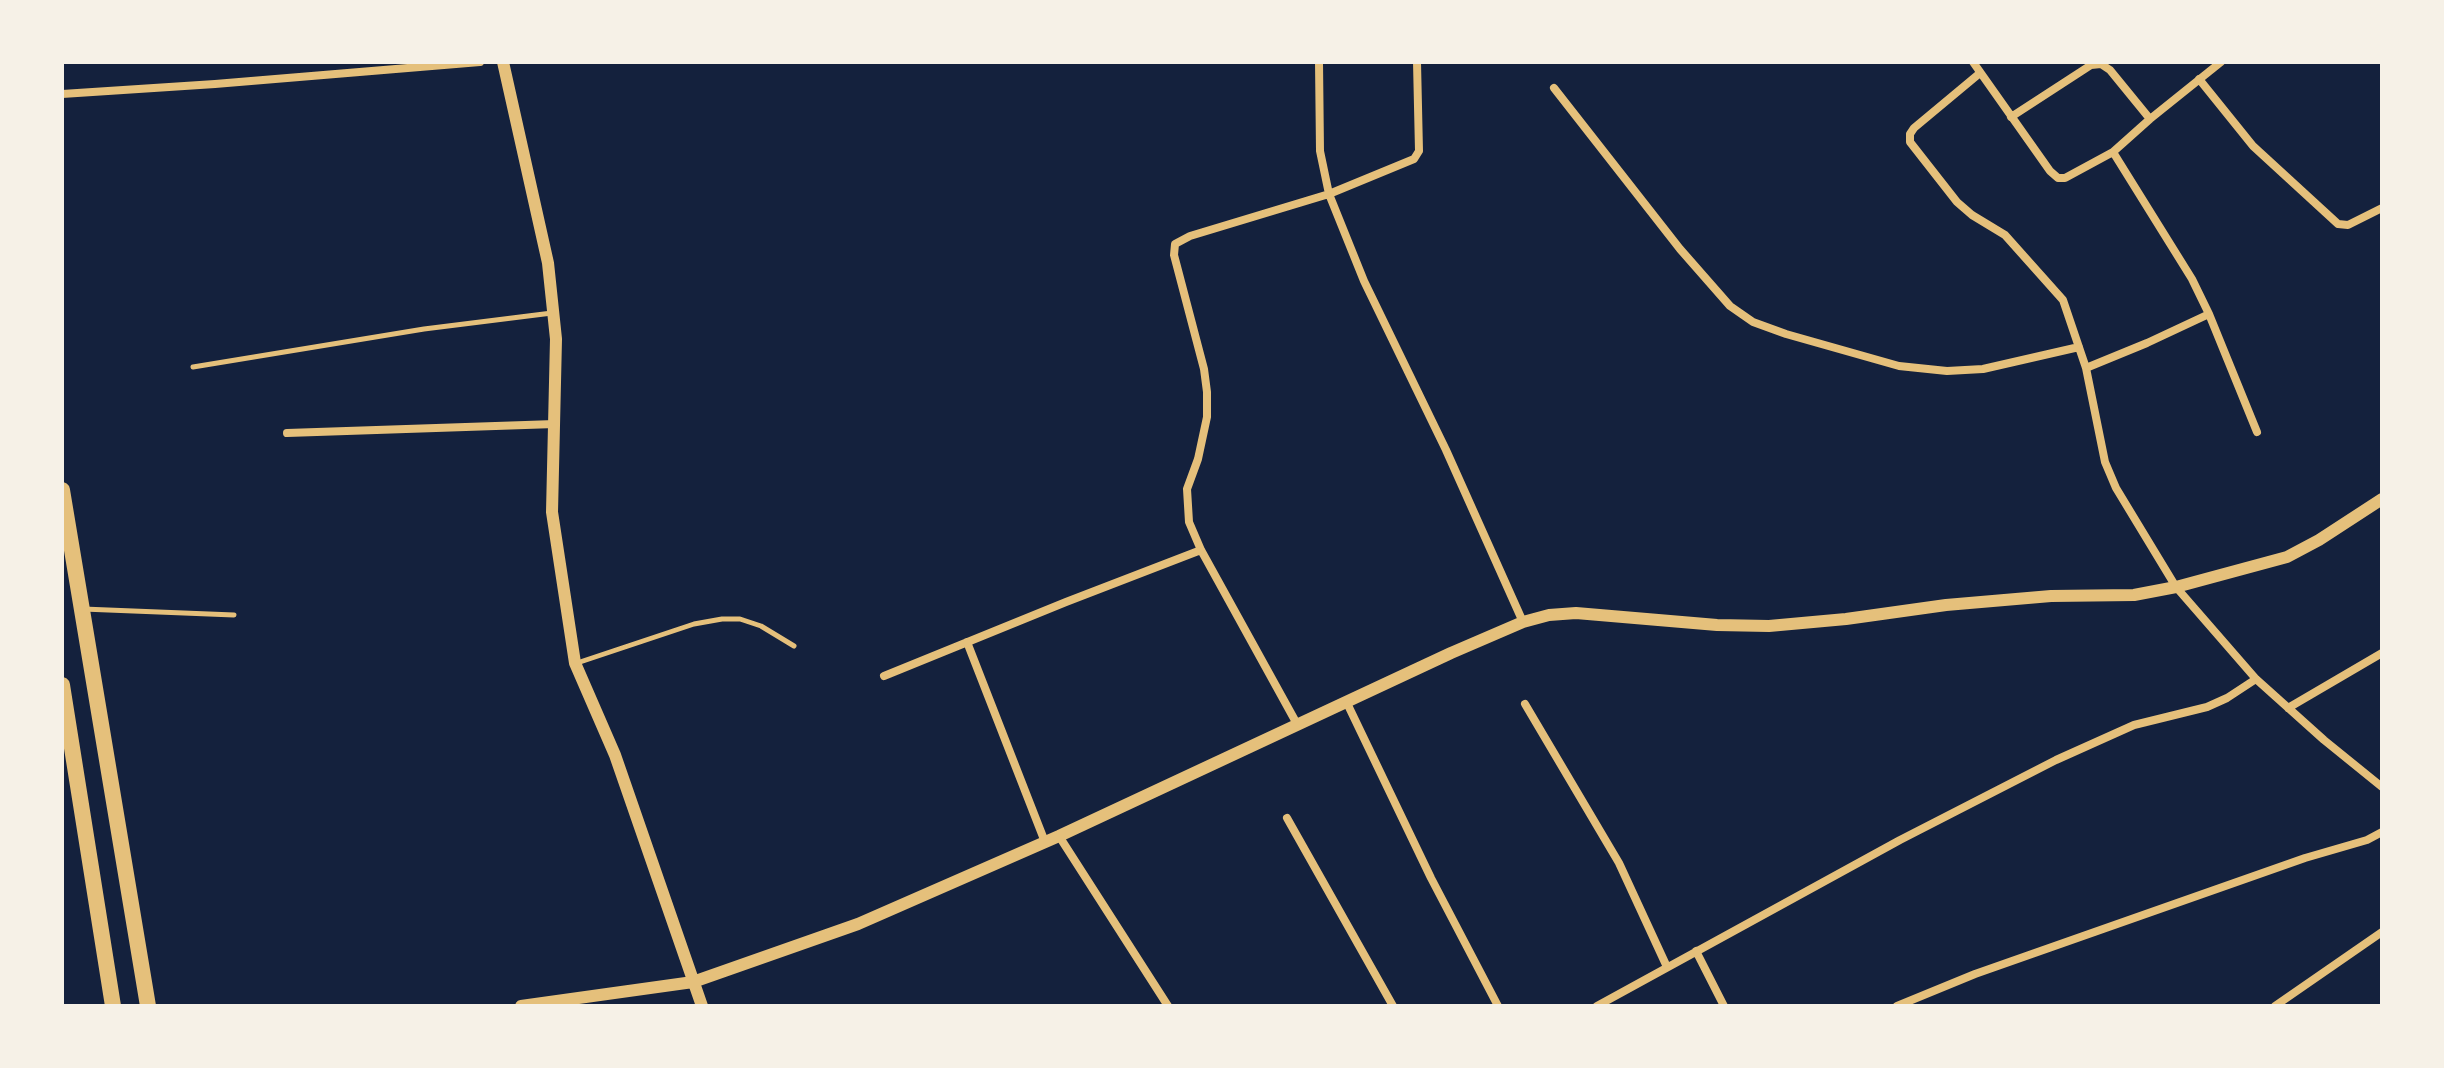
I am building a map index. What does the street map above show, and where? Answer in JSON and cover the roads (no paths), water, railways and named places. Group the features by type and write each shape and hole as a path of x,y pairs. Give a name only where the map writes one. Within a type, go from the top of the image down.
{"main road":[{"path":"62,490 148,1006"},
{"path":"62,685 113,1006"}],"street":[{"path":"62,94 480,62"},
{"path":"503,62 548,263 556,339 552,512 575,663 615,755 702,1006"},
{"path":"1319,62 1320,151 1329,194 1364,281 1446,450 1523,622"},
{"path":"1297,724 1201,550 1189,522 1187,489 1198,459 1207,417 1207,392 1204,369 1174,255 1175,244 1190,236 1329,194 1414,159 1419,151 1417,62"},
{"path":"1973,62 2058,178 2073,175 2113,152 2221,62"},
{"path":"2011,117 2091,65 2101,64 2110,70 2150,119"},
{"path":"1980,73 1914,128 1910,142 1957,202 2005,235 2056,290 2069,314 2086,368 2105,462 2116,488 2176,587 2256,679 2382,787"},
{"path":"2199,79 2253,146 2338,224 2348,225 2382,208"},
{"path":"1554,88 1680,249 1730,306 1753,322 1899,366 1947,371 1983,369 2079,347"},
{"path":"2113,152 2192,279 2257,432"},
{"path":"2086,368 2209,314"},
{"path":"287,433 555,424"},
{"path":"521,1006 693,982 858,924 1059,836 1523,622 1549,615 1576,613 1717,625 1769,626 2051,596 2134,595 2287,557 2382,499"},
{"path":"884,676 1201,550"},
{"path":"967,642 1045,842"},
{"path":"2288,708 2382,653"},
{"path":"1597,1006 1900,840 2056,760 2134,725 2207,707 2256,679"},
{"path":"1346,701 1431,878 1498,1006"},
{"path":"1525,704 1619,863 1667,967"},
{"path":"1287,818 1393,1006"},
{"path":"1897,1006 1975,974 2305,858 2367,840 2382,832"},
{"path":"1059,836 1168,1006"},
{"path":"2275,1006 2382,932"},
{"path":"1696,951 1724,1006"}],"lane":[{"path":"193,367 424,329 553,312"},
{"path":"81,609 234,615"},
{"path":"575,663 694,624 722,619 740,619 761,626 794,646"}]}
